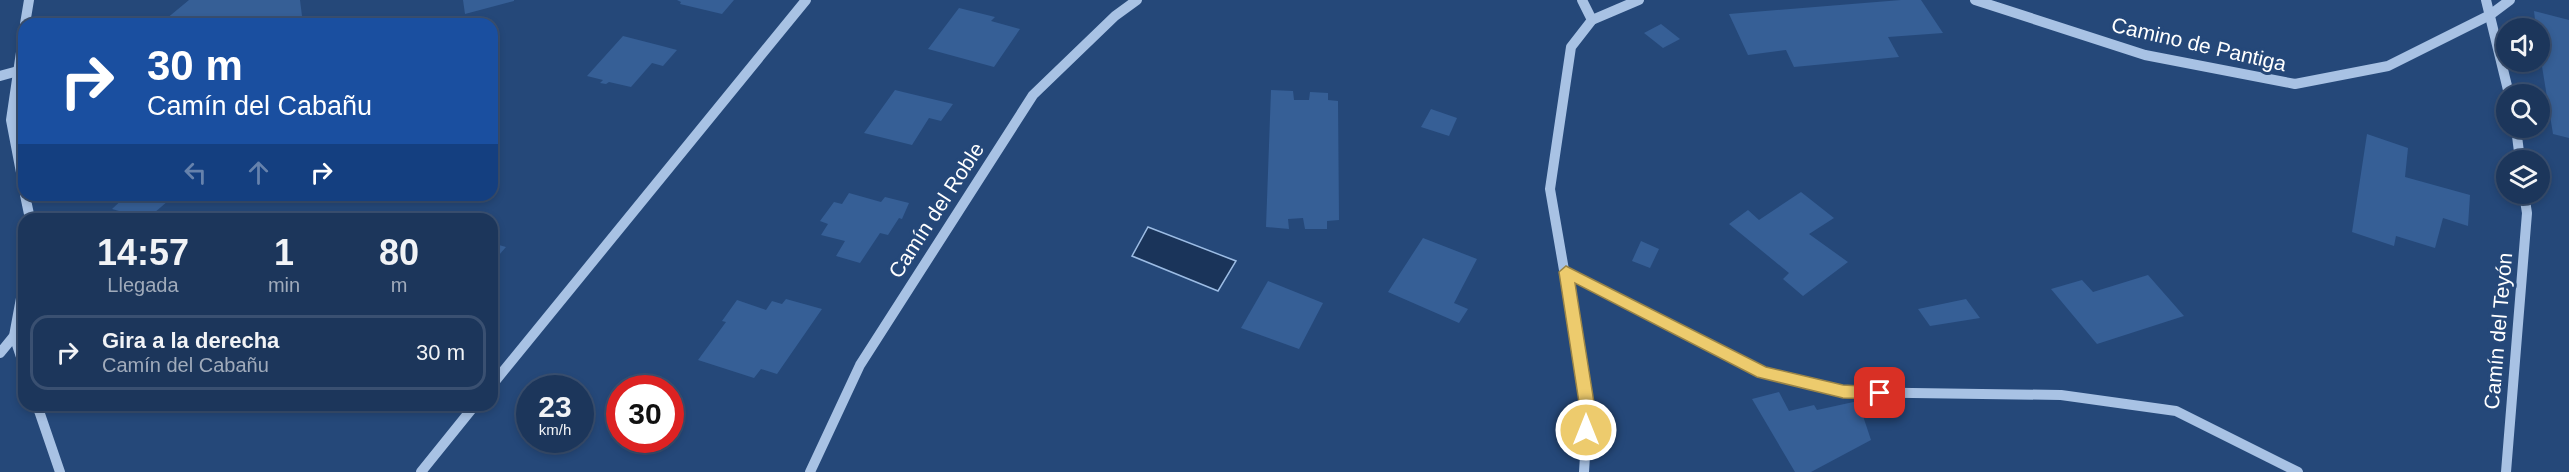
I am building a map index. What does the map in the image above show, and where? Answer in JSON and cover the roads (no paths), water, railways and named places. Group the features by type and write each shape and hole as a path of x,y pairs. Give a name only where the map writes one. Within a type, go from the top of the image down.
{"street":[{"path":"26,18 29,0"},
{"path":"498,378 806,0"},
{"name":"Camín del Roble","path":"810,472 860,365 1033,94 1115,16 1137,0"},
{"path":"1582,0 1592,20"},
{"path":"1584,472 1588,409 1550,189 1570,47 1592,20 1640,0"},
{"name":"Camino de Pantiga","path":"1976,0 2145,55 2295,84 2388,66 2490,15 2510,0"},
{"path":"2486,0 2507,84"},
{"path":"0,76 18,71 11,120 18,157"},
{"name":"Camín del Teyón","path":"2506,472 2527,213 2526,204"},
{"path":"1566,272 1763,372 1843,392 2061,395 2176,411 2298,472"},
{"path":"18,314 14,336 18,348"},
{"path":"0,353 14,336"},
{"path":"39,411 60,472"},
{"path":"421,472 470,411"}],"water":[{"path":"1148,227 1236,261 1218,291 1132,256"}]}
